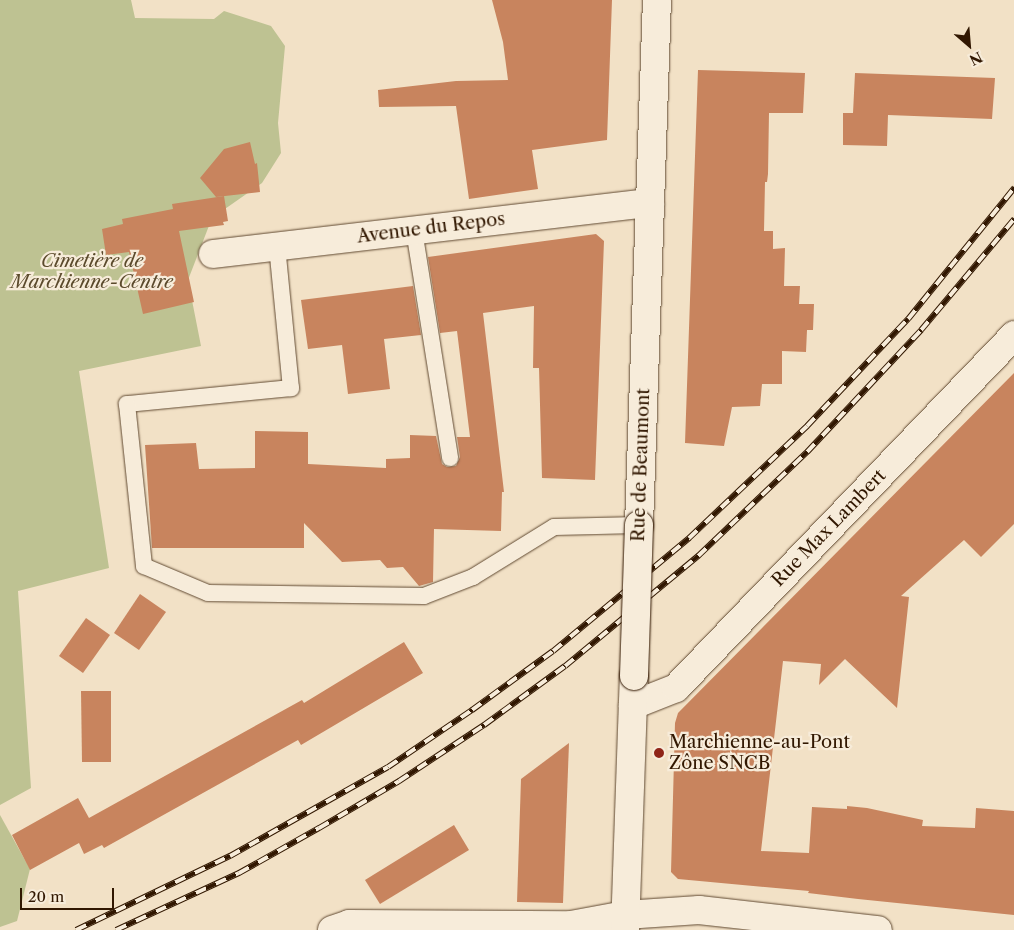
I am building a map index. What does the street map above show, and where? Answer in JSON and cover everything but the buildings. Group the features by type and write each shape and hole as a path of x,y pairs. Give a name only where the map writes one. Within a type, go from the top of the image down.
{"street":[{"name":"Rue de Beaumont","path":"625,922 657,0"},
{"name":"Avenue du Repos","path":"213,254 650,203"},
{"name":"Rue Max Lambert","path":"634,705 676,688 1014,335"},
{"path":"332,930 349,924 571,926 625,922 699,910 878,930"}],"lane":[{"path":"414,230 450,458"},
{"path":"276,246 291,388 127,404 144,566 208,593 424,596 473,577 554,527 639,525"}],"green space":[{"name":"Cimetière de Marchienne-Centre","path":"0,0 131,0 135,18 214,19 224,11 271,26 285,46 278,123 281,153 262,183 212,218 188,280 201,346 79,371 109,568 18,591 31,788 0,805"},
{"path":"0,815 30,869 17,921 0,927"}],"railway":[{"path":"76,930 230,856 388,767 472,710 553,651 689,538 807,426 908,319 1014,188"},
{"path":"116,930 239,873 399,781 484,725 565,666 698,556 807,452 921,330 1014,219"}],"place":[{"name":"Marchienne-au-Pont Zône SNCB","path":"659,753"}]}
